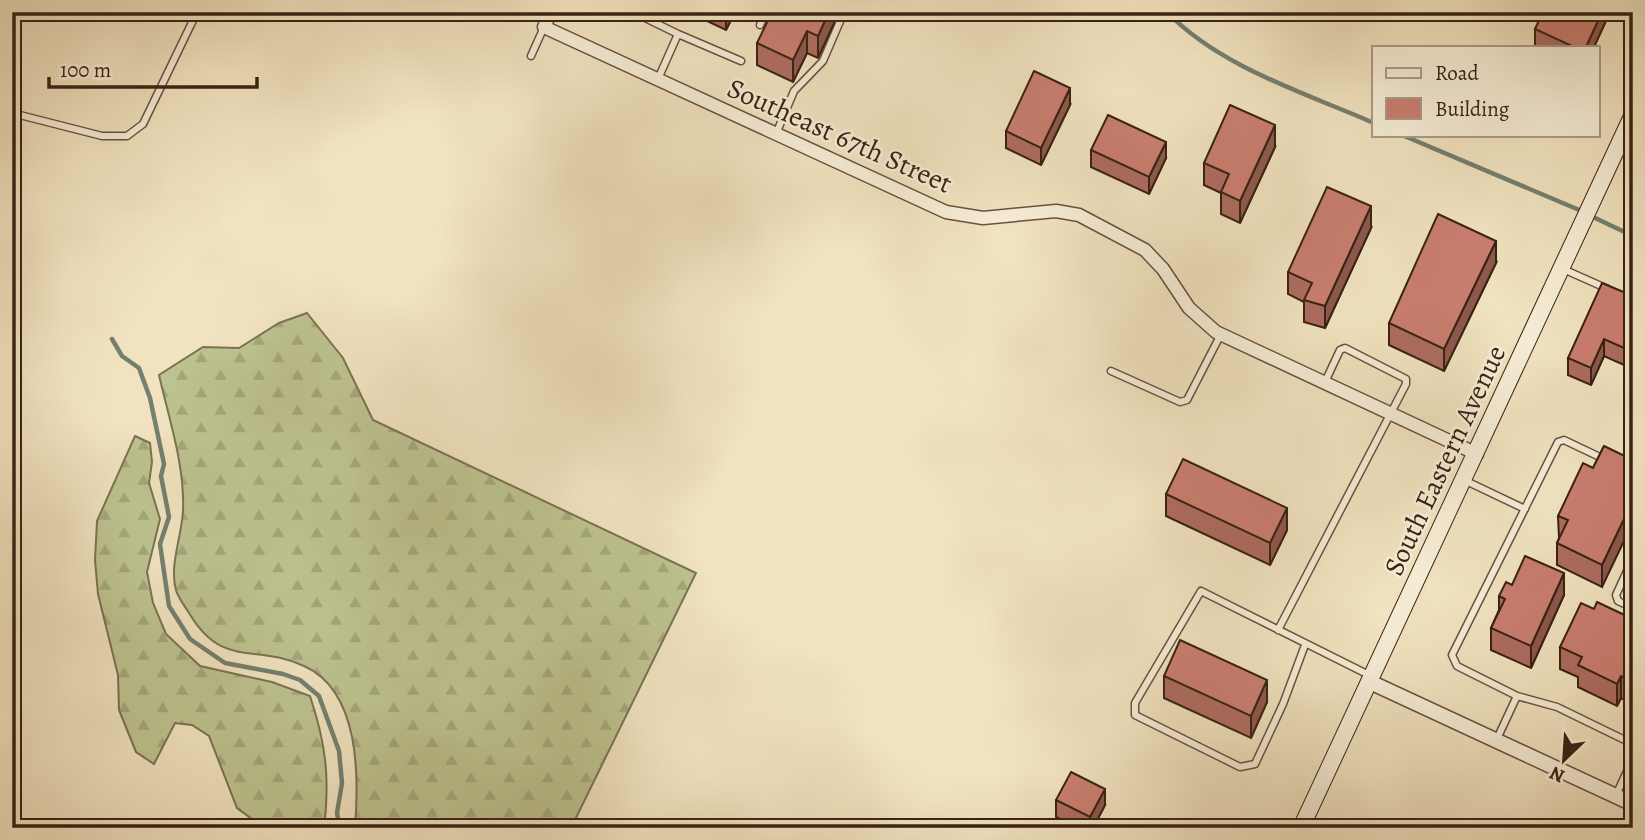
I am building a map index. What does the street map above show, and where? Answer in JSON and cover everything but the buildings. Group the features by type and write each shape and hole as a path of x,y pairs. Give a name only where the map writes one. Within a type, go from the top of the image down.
{"main road":[{"name":"South Eastern Avenue","path":"1301,828 1633,114"}],"street":[{"path":"544,27 551,12"},
{"name":"Southeast 67th Street","path":"544,27 946,212 983,218 1056,211 1079,215 1145,250 1163,269 1189,307 1221,334 1477,454"},
{"path":"1371,679 1496,741 1633,804"}],"lane":[{"path":"12,113 102,136 127,136 143,124 197,12"},
{"path":"634,12 741,61"},
{"path":"760,25 766,12"},
{"path":"776,134 794,91 823,61 844,12"},
{"path":"531,56 544,27"},
{"path":"658,79 678,33"},
{"path":"1562,269 1621,295"},
{"path":"1111,371 1180,402 1187,400 1221,334"},
{"path":"1278,630 1391,414 1406,379 1345,348 1340,350 1325,382"},
{"path":"1610,462 1561,440 1452,655 1457,666 1517,696 1557,707 1633,746 1631,764 1615,796"},
{"path":"1465,480 1525,509"},
{"path":"1633,558 1616,595 1618,601 1633,608"},
{"path":"1305,645 1283,704 1255,764 1240,767 1135,715 1135,703 1201,591 1371,679"},
{"path":"1496,741 1517,696"}],"green space":[{"path":"307,313 343,358 373,420 696,573 571,828 355,828 357,784 352,737 346,715 336,695 322,678 304,666 286,659 227,649 214,642 202,631 178,596 174,571 183,511 182,477 159,375 203,347 239,348 279,323"},
{"path":"135,436 150,443 152,462 149,483 160,519 147,572 153,603 166,634 200,666 272,682 310,696 325,761 327,793 324,828 264,828 237,808 209,736 192,725 175,723 154,764 136,752 119,710 118,675 98,594 95,560 97,521"}],"waterway":[{"path":"1167,12 1212,48 1264,77 1372,122"},
{"path":"1404,136 1584,212"},
{"path":"1591,216 1633,236"},
{"path":"112,339 122,356 139,368 150,398 164,464 161,476 169,517 160,544 169,606 190,639 225,663 283,674 300,680 319,696 339,751 342,783 337,813 340,828"}]}
